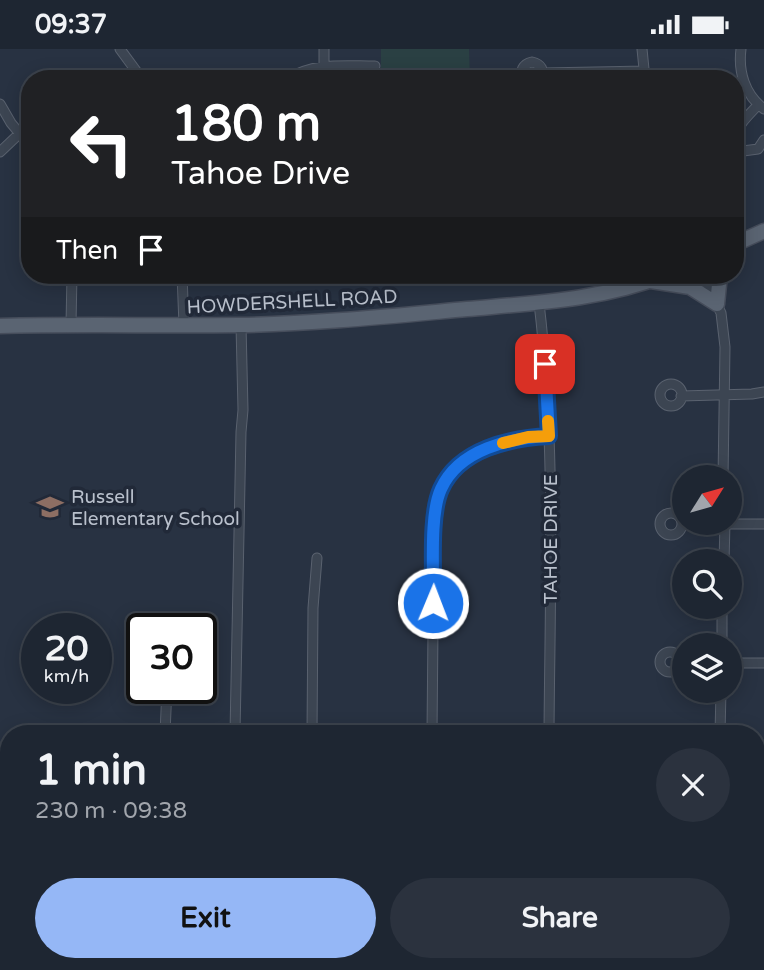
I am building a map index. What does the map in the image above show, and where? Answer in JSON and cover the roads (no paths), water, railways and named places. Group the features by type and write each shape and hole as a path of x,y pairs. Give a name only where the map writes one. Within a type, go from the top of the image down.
{"main road":[{"path":"744,240 764,231"},
{"name":"HOWDERSHELL ROAD","path":"0,326 241,325 349,320 540,303 605,293 633,284"},
{"path":"677,284 690,287 717,304 719,284"}],"street":[{"path":"121,49 136,70"},
{"path":"324,49 324,66"},
{"path":"642,49 644,70"},
{"path":"741,49 741,70"},
{"path":"522,70 528,63 536,63 540,65 541,70"},
{"path":"307,70 324,66 375,66"},
{"path":"744,83 761,107 744,122"},
{"path":"0,104 19,134 0,152"},
{"path":"744,151 758,149 764,140"},
{"path":"71,324 72,284"},
{"path":"182,284 184,325"},
{"path":"707,284 721,313 725,347 723,465"},
{"name":"TAHOE DRIVE","path":"540,303 551,480 549,725"},
{"path":"235,725 243,410 241,325"},
{"path":"681,396 764,392"},
{"path":"432,725 434,524 440,490 449,475 465,461 486,449 508,441 549,436"},
{"path":"742,524 764,524"},
{"path":"312,725 313,608 317,558"},
{"path":"742,663 764,663"},
{"path":"720,725 721,703"},
{"path":"165,725 166,704"}],"place":[{"name":"Russell Elementary School","path":"50,507"}]}
